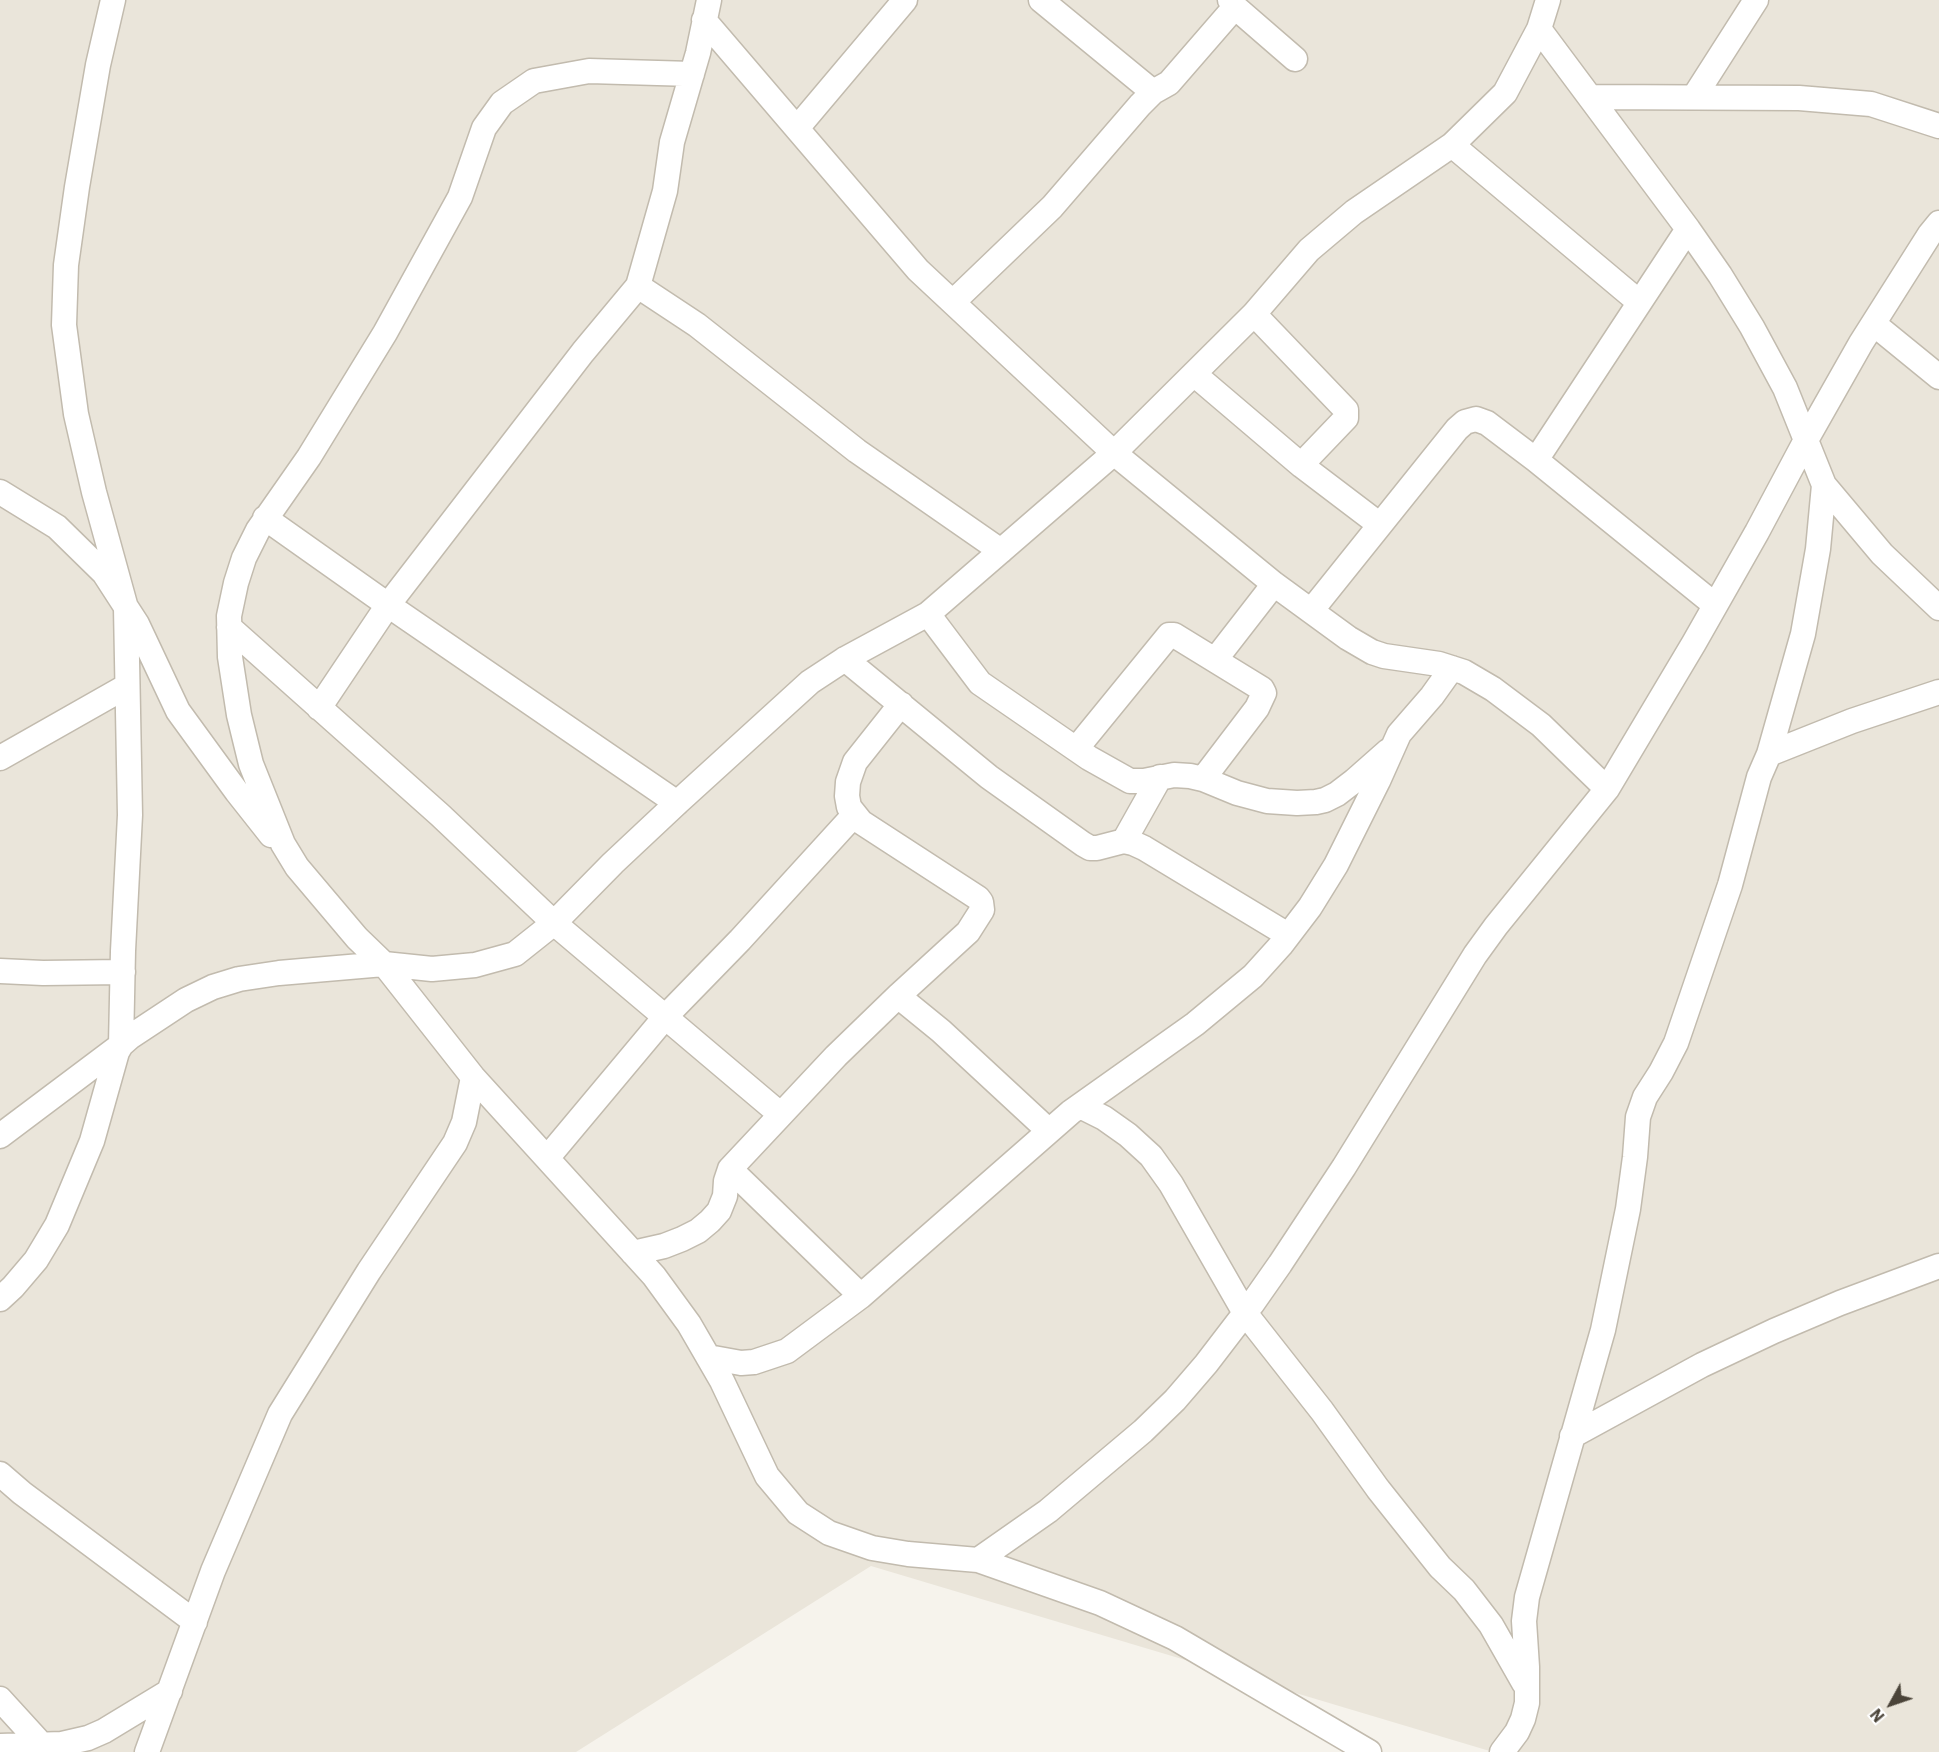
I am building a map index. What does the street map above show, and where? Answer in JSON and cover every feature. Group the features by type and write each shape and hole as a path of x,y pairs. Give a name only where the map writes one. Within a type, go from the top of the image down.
{"street":[{"path":"0,1299 36,1260 68,1201 92,1141 117,1052 121,1045 130,815 126,608 94,492 76,414 64,325 66,265 77,187 98,65 112,0"},
{"path":"798,127 905,0"},
{"path":"1041,0 1153,92"},
{"path":"0,1136 130,1037 186,1000 213,987 239,979 279,973 384,964 432,969 475,965 515,954 554,923 613,863 810,682 845,659 928,614 1114,453 1254,314 1309,250 1354,212 1452,145 1505,93 1539,29 1548,0"},
{"path":"1694,97 1756,0"},
{"path":"953,302 1052,207 1140,105 1153,92 1169,83 1233,3 1295,59"},
{"path":"706,10 854,197 911,262 1114,453 1274,584 1348,638 1372,652 1392,658 1439,664 1464,672 1493,689 1556,738 1607,789"},
{"path":"319,708 388,605 583,352 638,286 665,191 672,142 692,74 706,10"},
{"path":"1539,29 1688,229 1752,327 1785,388 1824,485 1882,554 1939,608"},
{"path":"297,867 283,844 251,764 239,715 230,657 229,616 244,558 265,518 309,457 385,333 460,197 484,128 502,103 534,81 589,71 692,74"},
{"path":"1590,97 1799,98 1871,104 1939,126"},
{"path":"1452,145 1639,302"},
{"path":"978,1560 1048,1511 1143,1431 1190,1382 1245,1313 1344,1167 1475,955 1607,789 1757,532 1806,440 1874,324 1939,223"},
{"path":"1536,460 1688,229"},
{"path":"638,286 697,325 866,457 1001,551"},
{"path":"1254,314 1346,410 1346,418 1301,465"},
{"path":"1874,324 1939,377"},
{"path":"1194,374 1301,465 1380,525"},
{"path":"1311,611 1457,429 1465,422 1476,419 1487,423 1536,460 1715,605"},
{"path":"1502,1752 1517,1732 1527,1703 1524,1621 1527,1597 1603,1330 1632,1178 1638,1117 1645,1097 1676,1043 1687,1015 1730,885 1759,777 1769,754 1803,634 1818,549 1824,485"},
{"path":"0,492 57,527 104,573 137,624 178,711 237,792 357,938 384,964 473,1077 654,1276 689,1324 722,1381 767,1476 798,1513 829,1533 872,1548 908,1554 978,1560 1100,1603 1175,1638 1370,1752"},
{"path":"265,518 677,803"},
{"path":"1215,660 1274,584"},
{"path":"928,614 980,683 1122,778 1136,782 1160,777 1182,776 1203,779 1237,793 1267,801 1316,802 1331,797 1354,781 1392,747"},
{"path":"229,627 440,815 554,923 780,1114"},
{"path":"1076,749 1169,635 1174,635 1262,689 1264,693 1257,708 1203,779"},
{"path":"845,659 989,777 1083,844 1090,848 1097,848 1124,841 1144,848 1288,935"},
{"path":"708,1358 741,1363 768,1358 787,1351 861,1296 1080,1106 1195,1024 1253,976 1281,945 1310,907 1336,865 1399,734 1432,696 1452,668"},
{"path":"0,758 128,686"},
{"path":"1769,754 1852,721 1939,692"},
{"path":"633,1253 682,1239 698,1231 710,1221 725,1196 730,1169 780,1114 898,996 968,932 982,910 978,898 861,822 854,815 847,796 851,771 855,762 901,704"},
{"path":"1124,841 1160,777"},
{"path":"548,1157 666,1016 740,940 854,815"},
{"path":"0,971 123,972"},
{"path":"898,996 940,1031 1049,1131"},
{"path":"147,1752 213,1571 280,1414 369,1271 455,1143 464,1122 473,1077"},
{"path":"1080,1106 1104,1118 1128,1135 1151,1156 1171,1184 1245,1313 1322,1411 1378,1489 1440,1567 1464,1590 1491,1625 1527,1687"},
{"path":"730,1169 861,1296"},
{"path":"1572,1436 1702,1365 1774,1331 1840,1303 1939,1266"},
{"path":"0,1474 22,1493 195,1622"},
{"path":"0,1746 62,1744 88,1738 104,1731 170,1691"},
{"path":"0,1699 42,1745"}],"shaded area":[{"path":"0,0 1939,0 1939,1752 1493,1752 871,1566 576,1752 0,1752"}]}
